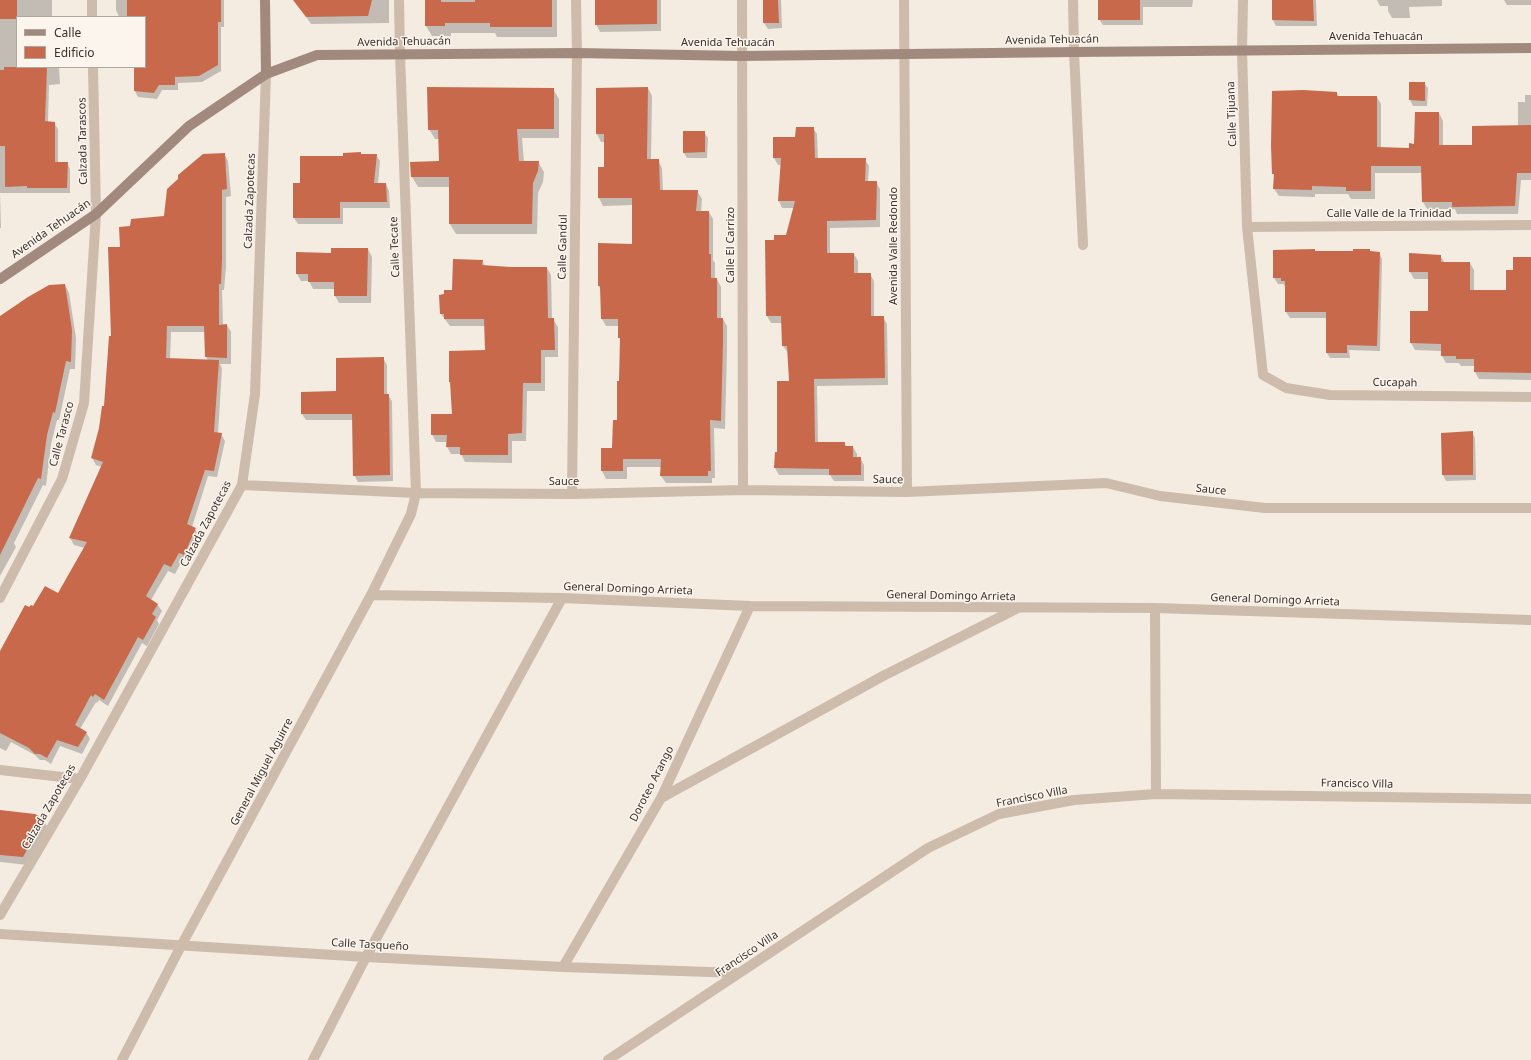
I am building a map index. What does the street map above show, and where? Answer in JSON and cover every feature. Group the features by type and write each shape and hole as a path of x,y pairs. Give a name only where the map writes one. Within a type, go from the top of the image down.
{"street":[{"path":"92,0 92,16"},
{"name":"Calzada Zapotecas","path":"0,915 80,779 242,485 255,394 266,74 265,0"},
{"name":"Calle Tecate","path":"399,0 416,493"},
{"name":"Calle Gandul","path":"572,494 577,53 576,0"},
{"name":"Calle El Carrizo","path":"742,0 743,490"},
{"name":"Avenida Valle Redondo","path":"904,0 907,492"},
{"path":"1074,0 1074,52 1083,245"},
{"name":"Calle Tijuana","path":"1243,0 1242,50 1247,227 1263,375"},
{"name":"Avenida Tehuacán","path":"0,279 96,214 189,126 266,74 317,55 577,53 742,56 1531,48"},
{"name":"Calzada Tarascos","path":"93,68 96,214"},
{"name":"Calle Tarasco","path":"0,598 62,479 84,403 96,214"},
{"name":"Calle Valle de la Trinidad","path":"1247,227 1531,225"},
{"name":"Cucapah","path":"1263,375 1286,388 1330,394 1531,397"},
{"name":"Sauce","path":"242,485 416,493 572,494 743,490 907,492 1106,483 1160,496 1265,508 1531,508"},
{"name":"General Miguel Aguirre","path":"122,1060 181,946 371,595 411,514 416,493"},
{"name":"General Domingo Arrieta","path":"371,595 562,598 750,606 1155,608 1531,620"},
{"path":"313,1060 366,958 562,598"},
{"name":"Doroteo Arango","path":"563,967 661,798 750,606"},
{"path":"661,798 883,676 1018,608"},
{"path":"1155,608 1156,794"},
{"path":"0,770 80,779"},
{"name":"Francisco Villa","path":"608,1060 928,848 999,814 1074,800 1156,794 1531,799"},
{"name":"Calle Tasqueño","path":"0,934 366,958 739,973"}],"building":[{"path":"0,0 17,0 16,19 0,19"},
{"path":"127,0 221,0 221,22 218,22 218,65 199,76 175,77 175,85 159,85 154,93 134,91 134,68 146,68 146,16 127,16"},
{"path":"293,0 372,0 368,16 306,17"},
{"path":"425,0 441,0 441,2 475,2 475,0 552,0 552,27 490,27 490,23 445,23 445,26 425,26"},
{"path":"595,0 657,0 657,24 595,25"},
{"path":"763,0 778,0 779,23 763,23"},
{"path":"1098,0 1140,0 1140,20 1098,20"},
{"path":"1272,0 1313,0 1314,21 1272,20"},
{"path":"4,67 47,68 45,121 55,122 55,162 68,162 67,188 27,188 27,186 5,187 5,146 0,146 0,70 4,70"},
{"path":"1409,82 1425,82 1425,101 1409,100"},
{"path":"427,87 554,88 554,129 517,129 519,161 539,161 538,171 533,183 532,224 449,224 449,177 411,177 410,162 439,161 438,130 428,130"},
{"path":"648,87 647,159 659,159 660,190 698,190 696,211 709,211 709,254 711,254 711,278 717,278 717,318 723,318 723,342 721,421 710,420 711,471 708,471 708,476 660,476 661,459 623,459 623,471 601,471 601,448 612,448 613,420 617,420 617,381 619,381 620,338 618,338 618,319 601,319 600,286 598,286 598,243 632,244 632,198 598,198 598,167 604,167 604,134 596,134 596,88"},
{"path":"1303,90 1337,92 1337,96 1377,96 1377,147 1409,148 1409,143 1414,144 1415,112 1439,112 1439,145 1472,145 1472,126 1531,125 1531,173 1517,173 1515,206 1452,207 1452,202 1422,202 1421,166 1371,166 1371,191 1346,191 1346,187 1312,186 1312,190 1273,189 1274,174 1272,174 1271,146 1272,91"},
{"path":"796,127 814,127 815,158 866,158 865,181 877,181 876,220 827,221 827,253 854,253 854,273 871,273 871,316 884,316 885,378 814,379 815,442 845,442 845,446 853,446 853,457 861,457 861,475 829,475 829,469 774,468 775,452 777,452 777,381 789,381 787,346 782,346 781,316 766,316 765,240 774,240 774,235 786,235 795,201 778,201 781,158 773,158 773,137 795,137"},
{"path":"683,131 705,131 705,152 683,153"},
{"path":"361,152 361,154 377,154 374,183 386,183 387,202 340,202 340,218 293,218 293,183 300,183 300,156 343,156 343,153"},
{"path":"225,153 227,189 222,190 222,260 221,284 219,284 219,325 227,324 227,358 205,357 204,326 167,326 166,358 219,360 214,432 222,433 214,471 205,470 187,524 196,528 184,555 179,553 171,567 164,564 146,596 158,604 152,614 156,617 143,640 138,637 104,700 95,694 93,697 91,695 75,725 87,732 78,747 57,740 47,758 40,754 35,754 29,748 0,733 0,651 25,605 29,607 31,605 33,606 45,586 58,593 87,542 69,538 103,462 91,458 99,428 102,406 104,406 109,336 111,336 108,247 120,247 119,227 130,226 131,219 164,216 167,189 178,179 178,175 203,154"},
{"path":"331,248 368,248 367,296 334,296 334,282 308,282 308,274 296,274 296,252 331,253"},
{"path":"1315,249 1315,251 1353,251 1353,249 1370,249 1370,251 1380,252 1377,346 1347,345 1347,353 1326,353 1326,312 1285,312 1285,281 1281,281 1281,278 1273,278 1273,250"},
{"path":"1409,253 1441,255 1441,262 1470,262 1470,290 1506,290 1506,270 1513,270 1513,257 1531,257 1531,373 1474,372 1474,359 1456,359 1456,356 1441,356 1441,344 1410,343 1410,311 1428,311 1428,272 1409,272"},
{"path":"453,259 483,260 482,265 547,267 548,318 554,318 555,350 541,350 541,383 523,383 522,433 508,434 508,455 460,455 460,447 446,447 447,435 431,435 431,414 452,414 449,382 449,351 485,350 484,319 444,319 444,314 440,314 439,295 444,294 444,290 452,290"},
{"path":"65,284 72,330 71,362 66,361 55,413 53,412 47,435 41,479 38,478 0,555 0,316 49,285"},
{"path":"384,357 384,394 389,394 390,475 353,476 352,414 301,414 301,392 336,391 336,358"},
{"path":"1473,431 1473,475 1442,475 1441,433"},
{"path":"0,810 35,814 44,819 23,857 0,855"}]}
